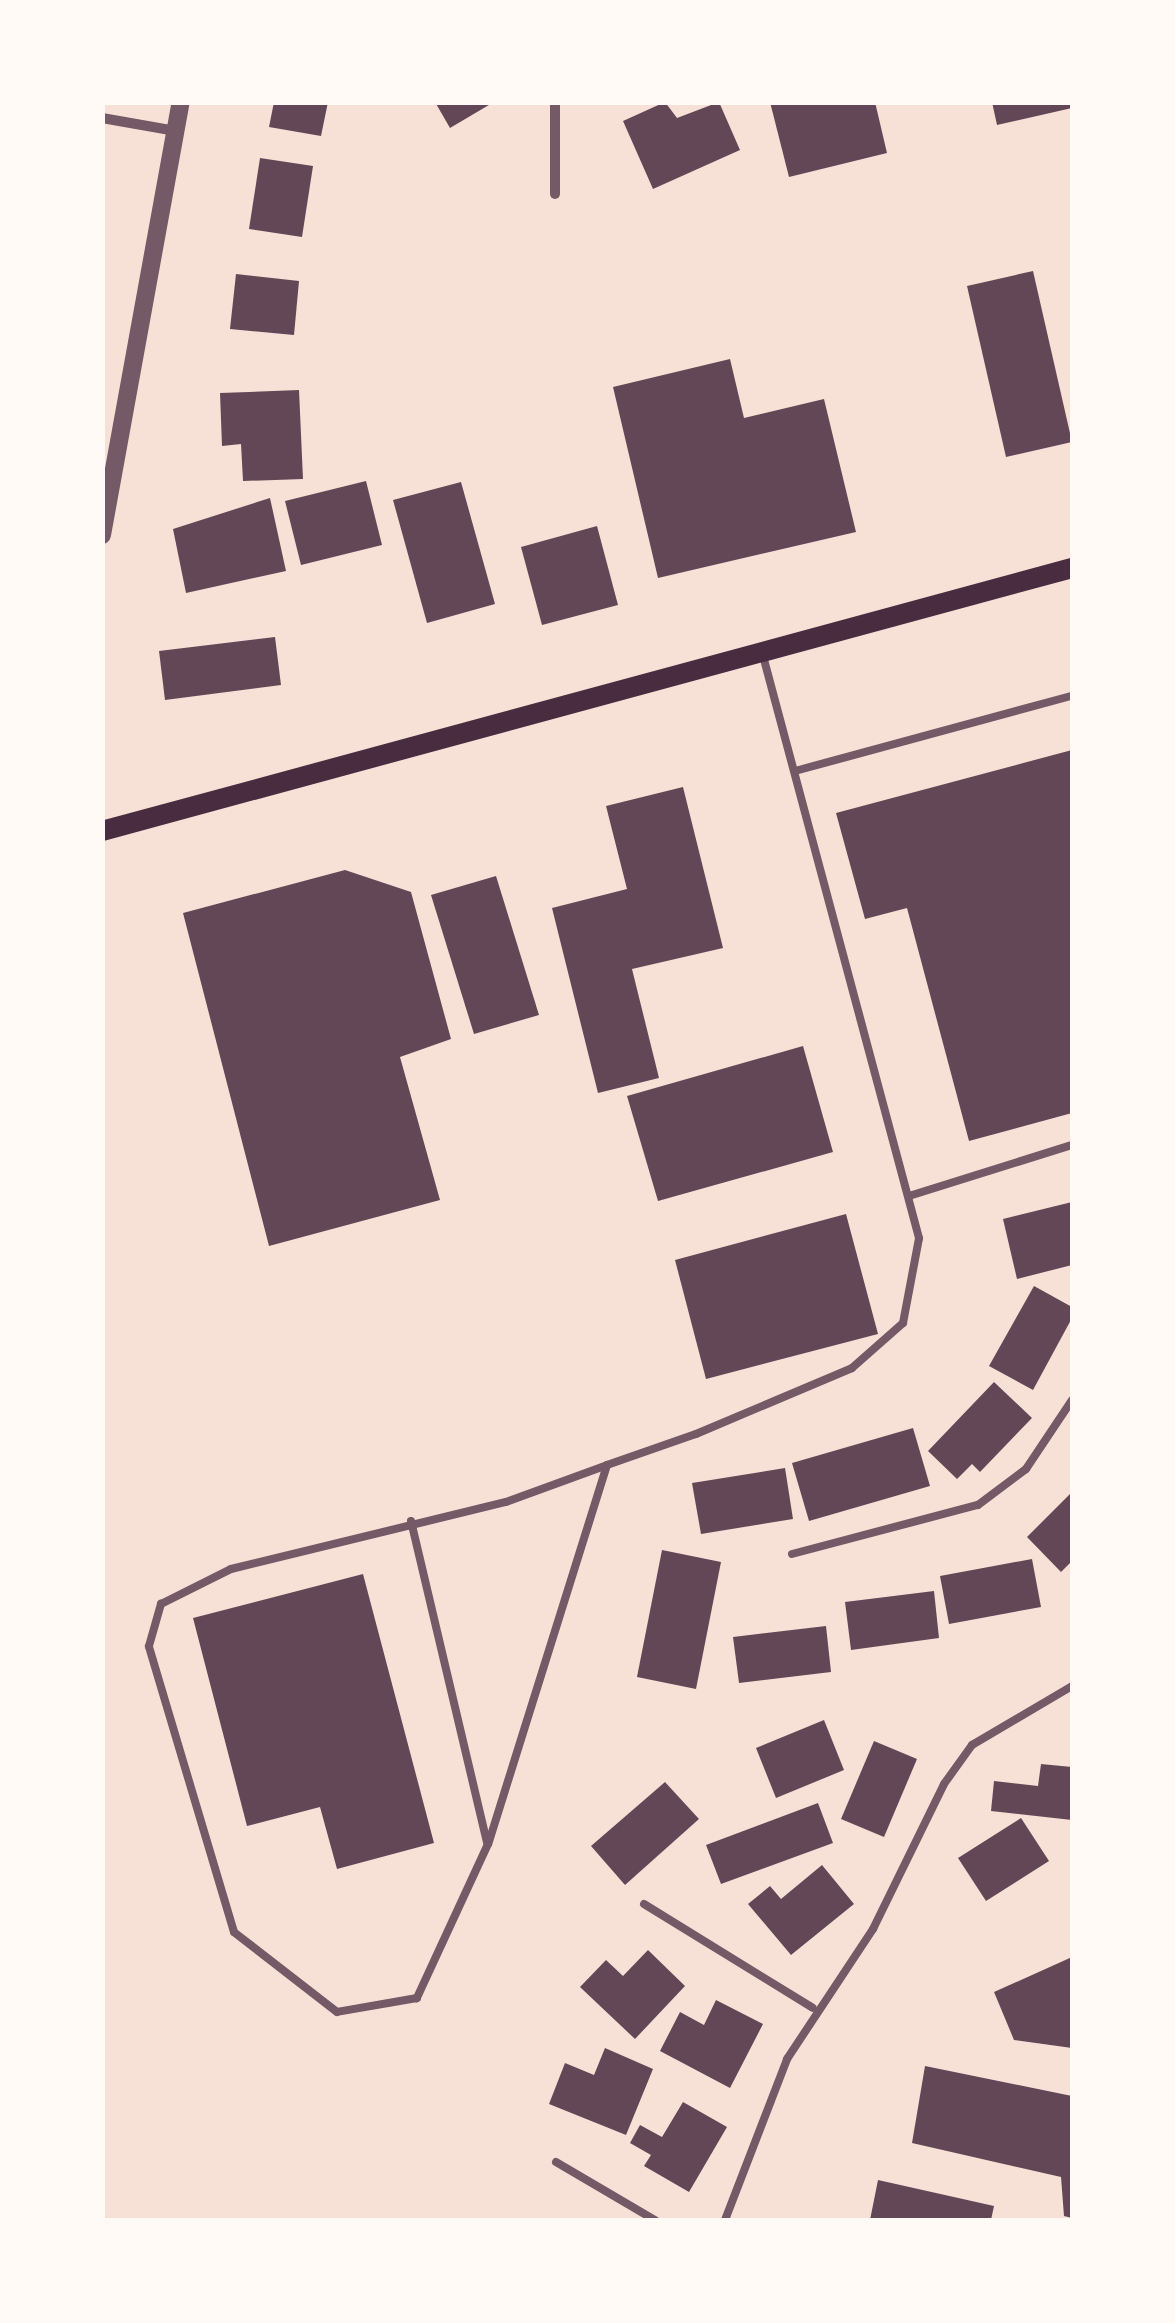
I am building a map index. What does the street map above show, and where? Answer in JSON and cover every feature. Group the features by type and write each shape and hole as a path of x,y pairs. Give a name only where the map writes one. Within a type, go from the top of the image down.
{"main road":[{"path":"102,830 1072,568"}],"street":[{"path":"102,534 181,102"},
{"path":"555,194 556,102"},
{"path":"102,118 176,131"}],"lane":[{"path":"607,1465 488,1844 417,1998 337,2012 234,1932 149,1646 162,1604 231,1568 410,1521 506,1502 607,1465 852,1368 903,1323 918,1270 910,1196 762,652"},
{"path":"795,771 1072,696"},
{"path":"910,1196 1072,1145"},
{"path":"792,1554 978,1504 1026,1469 1072,1400"},
{"path":"410,1521 488,1844"},
{"path":"725,2220 759,2118 813,2008 873,1929 972,1745 1072,1686"},
{"path":"644,1904 813,2008"},
{"path":"556,2162 655,2220"}],"building":[{"path":"274,102 328,102 321,136 269,127"},
{"path":"435,102 494,102 450,128"},
{"path":"665,102 677,118 719,102 740,150 653,189 623,121"},
{"path":"770,102 875,102 887,153 789,177"},
{"path":"992,102 1072,102 1072,108 997,125"},
{"path":"260,158 313,166 302,237 249,229"},
{"path":"1033,271 1072,442 1006,457 967,286"},
{"path":"236,274 299,281 294,335 230,329"},
{"path":"730,359 744,418 824,399 856,532 658,578 613,387"},
{"path":"299,390 303,479 243,481 241,444 222,446 220,393"},
{"path":"366,481 382,545 301,565 285,501"},
{"path":"461,482 495,604 427,623 393,500"},
{"path":"270,498 286,571 186,593 173,529"},
{"path":"597,526 618,605 542,625 521,547"},
{"path":"275,637 281,685 165,700 159,651"},
{"path":"1072,750 1072,1113 969,1141 907,908 865,919 836,813"},
{"path":"683,787 723,948 632,969 659,1078 598,1093 552,908 627,889 606,806"},
{"path":"345,870 411,892 451,1039 400,1057 440,1200 269,1246 183,913"},
{"path":"496,876 539,1015 474,1034 431,895"},
{"path":"803,1046 833,1152 658,1201 627,1096"},
{"path":"1072,1202 1072,1265 1017,1279 1003,1219"},
{"path":"846,1214 878,1334 706,1379 675,1260"},
{"path":"1034,1286 1072,1307 1072,1318 1033,1390 989,1366"},
{"path":"994,1382 1032,1418 980,1472 972,1464 957,1479 928,1451"},
{"path":"913,1428 930,1486 809,1521 792,1463"},
{"path":"785,1468 793,1519 701,1534 692,1483"},
{"path":"1072,1492 1072,1561 1061,1572 1027,1537"},
{"path":"662,1550 721,1562 696,1689 637,1677"},
{"path":"1032,1559 1041,1607 949,1624 940,1576"},
{"path":"363,1574 434,1843 337,1869 320,1807 247,1826 193,1618"},
{"path":"934,1591 939,1638 851,1650 845,1602"},
{"path":"826,1626 831,1672 739,1683 733,1637"},
{"path":"824,1720 844,1770 776,1798 756,1748"},
{"path":"874,1741 917,1759 884,1837 841,1819"},
{"path":"1041,1764 1072,1767 1072,1820 991,1811 994,1781 1038,1786"},
{"path":"665,1782 699,1819 625,1885 591,1846"},
{"path":"818,1803 833,1843 721,1884 706,1845"},
{"path":"1021,1818 1049,1861 986,1901 958,1858"},
{"path":"822,1865 854,1904 791,1955 748,1904 770,1886 781,1899"},
{"path":"648,1950 685,1986 635,2039 580,1987 606,1960 623,1976"},
{"path":"1072,1957 1072,2048 1014,2040 994,1992"},
{"path":"716,2000 763,2024 730,2088 660,2051 680,2012 704,2025"},
{"path":"605,2048 653,2069 626,2135 549,2104 565,2063 594,2075"},
{"path":"925,2066 1072,2096 1072,2218 1064,2216 1061,2177 912,2143"},
{"path":"683,2102 727,2127 689,2192 644,2166 651,2155 630,2143 640,2125 662,2137"},
{"path":"878,2180 994,2206 991,2220 870,2220"}]}
